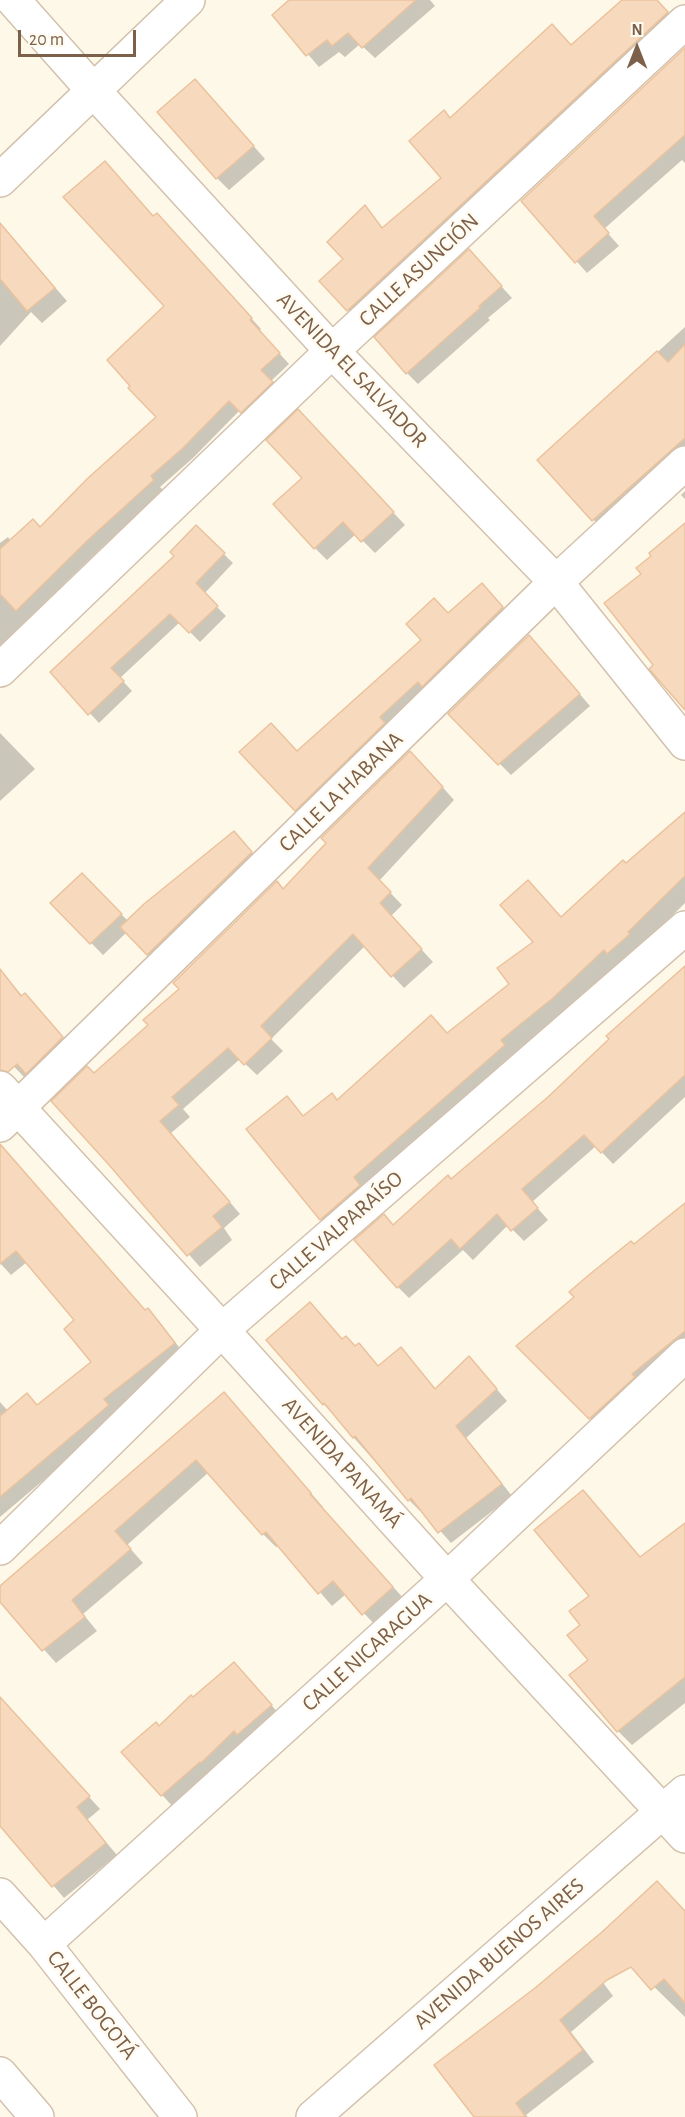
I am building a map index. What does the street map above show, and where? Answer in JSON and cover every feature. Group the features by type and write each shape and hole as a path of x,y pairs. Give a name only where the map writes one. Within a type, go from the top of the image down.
{"street":[{"name":"AVENIDA EL SALVADOR","path":"14,0 92,89 332,351 556,582 685,743"},
{"path":"0,180 92,89 188,0"},
{"name":"CALLE ASUNCIÓN","path":"0,670 332,351 685,22"},
{"name":"CALLE LA HABANA","path":"6,1107 556,582 685,463"},
{"name":"CALLE VALPARAÍSO","path":"0,1548 222,1330 685,928"},
{"name":"AVENIDA PANAMÁ","path":"6,1107 222,1330 447,1579 674,1801 685,1836"},
{"name":"CALLE NICARAGUA","path":"44,1944 447,1579 685,1355"},
{"name":"AVENIDA BUENOS AIRES","path":"313,2117 674,1801"},
{"name":"CALLE BOGOTÁ","path":"0,1895 44,1944 180,2117"},
{"path":"0,2074 37,2117"}],"building":[{"path":"289,0 416,0 362,48 348,33 332,46 327,40 306,56 272,15"},
{"path":"622,0 657,0 668,12 347,311 319,281 343,259 327,242 365,205 382,228 441,178 409,141 444,110 450,118 552,24 571,45"},
{"path":"685,48 685,135 594,216 609,233 575,263 521,201"},
{"path":"195,79 254,146 216,179 157,112"},
{"path":"105,161 153,216 157,213 252,318 250,320 280,353 261,370 273,382 241,413 229,401 183,448 151,476 154,480 89,539 16,611 0,594 0,549 33,519 40,527 87,479 156,417 128,388 130,386 107,360 164,306 63,197"},
{"path":"0,223 55,288 27,311 0,279"},
{"path":"469,249 502,286 406,374 374,337"},
{"path":"685,344 685,438 592,521 537,460 657,351 668,362"},
{"path":"298,409 394,512 361,542 343,522 314,549 273,504 302,478 266,440"},
{"path":"685,523 685,710 649,669 653,665 604,603 641,574 636,568 651,556 649,553"},
{"path":"196,525 225,553 196,583 218,606 189,633 170,614 111,668 124,681 88,715 50,672 174,556 170,552"},
{"path":"482,583 503,607 422,687 418,682 380,717 385,723 295,811 239,752 271,723 297,751 421,640 406,624 434,598 448,613"},
{"path":"529,635 580,694 498,765 448,714"},
{"path":"410,751 443,787 368,868 391,892 380,903 422,949 391,977 353,934 261,1026 272,1038 244,1065 228,1048 172,1097 179,1105 160,1121 230,1202 213,1216 222,1227 187,1256 51,1101 87,1066 94,1073 148,1025 143,1020 179,989 173,983 277,881 283,889 326,843 321,838"},
{"path":"685,812 685,876 628,932 630,934 607,954 604,950 553,998 501,1040 505,1045 354,1177 360,1185 320,1220 246,1129 287,1096 303,1116 332,1093 337,1100 431,1015 447,1033 509,984 497,968 533,942 500,905 528,880 561,917 623,860 626,863"},
{"path":"234,831 252,852 147,955 120,927 144,904"},
{"path":"82,873 122,914 90,944 50,903"},
{"path":"685,966 685,1075 601,1153 584,1135 522,1189 538,1208 511,1231 497,1214 460,1249 451,1239 397,1288 354,1240 384,1214 393,1225 448,1175 451,1179 548,1097 609,1039 606,1036"},
{"path":"0,969 21,996 25,993 63,1037 26,1074 17,1064 8,1072 0,1070"},
{"path":"0,1144 145,1310 148,1308 175,1343 104,1399 109,1405 0,1497 0,1416 27,1393 37,1405 91,1362 64,1329 74,1320 16,1251 0,1264"},
{"path":"685,1203 685,1331 632,1374 635,1377 589,1419 516,1346 574,1297 569,1292 590,1274 631,1241 634,1244"},
{"path":"310,1302 342,1339 346,1336 355,1346 359,1343 378,1366 401,1347 435,1389 469,1356 497,1389 456,1426 502,1484 438,1533 411,1498 408,1501 355,1436 353,1438 266,1340"},
{"path":"224,1392 310,1494 393,1587 362,1615 333,1581 318,1594 266,1532 262,1535 196,1460 115,1531 131,1549 72,1600 85,1617 42,1651 0,1602 0,1586"},
{"path":"583,1490 640,1557 685,1523 685,1677 617,1732 569,1675 588,1660 567,1635 580,1625 569,1611 589,1596 534,1530"},
{"path":"234,1662 272,1705 237,1735 234,1731 201,1763 161,1796 121,1752 156,1722 159,1726 191,1695 193,1697"},
{"path":"0,1697 90,1796 77,1807 106,1843 52,1887 0,1826"},
{"path":"657,1881 685,1911 685,2003 664,1979 651,1990 631,1967 607,1980 560,2020 583,2050 516,2103 526,2117 474,2117 434,2065 535,1988 602,1932"}]}
